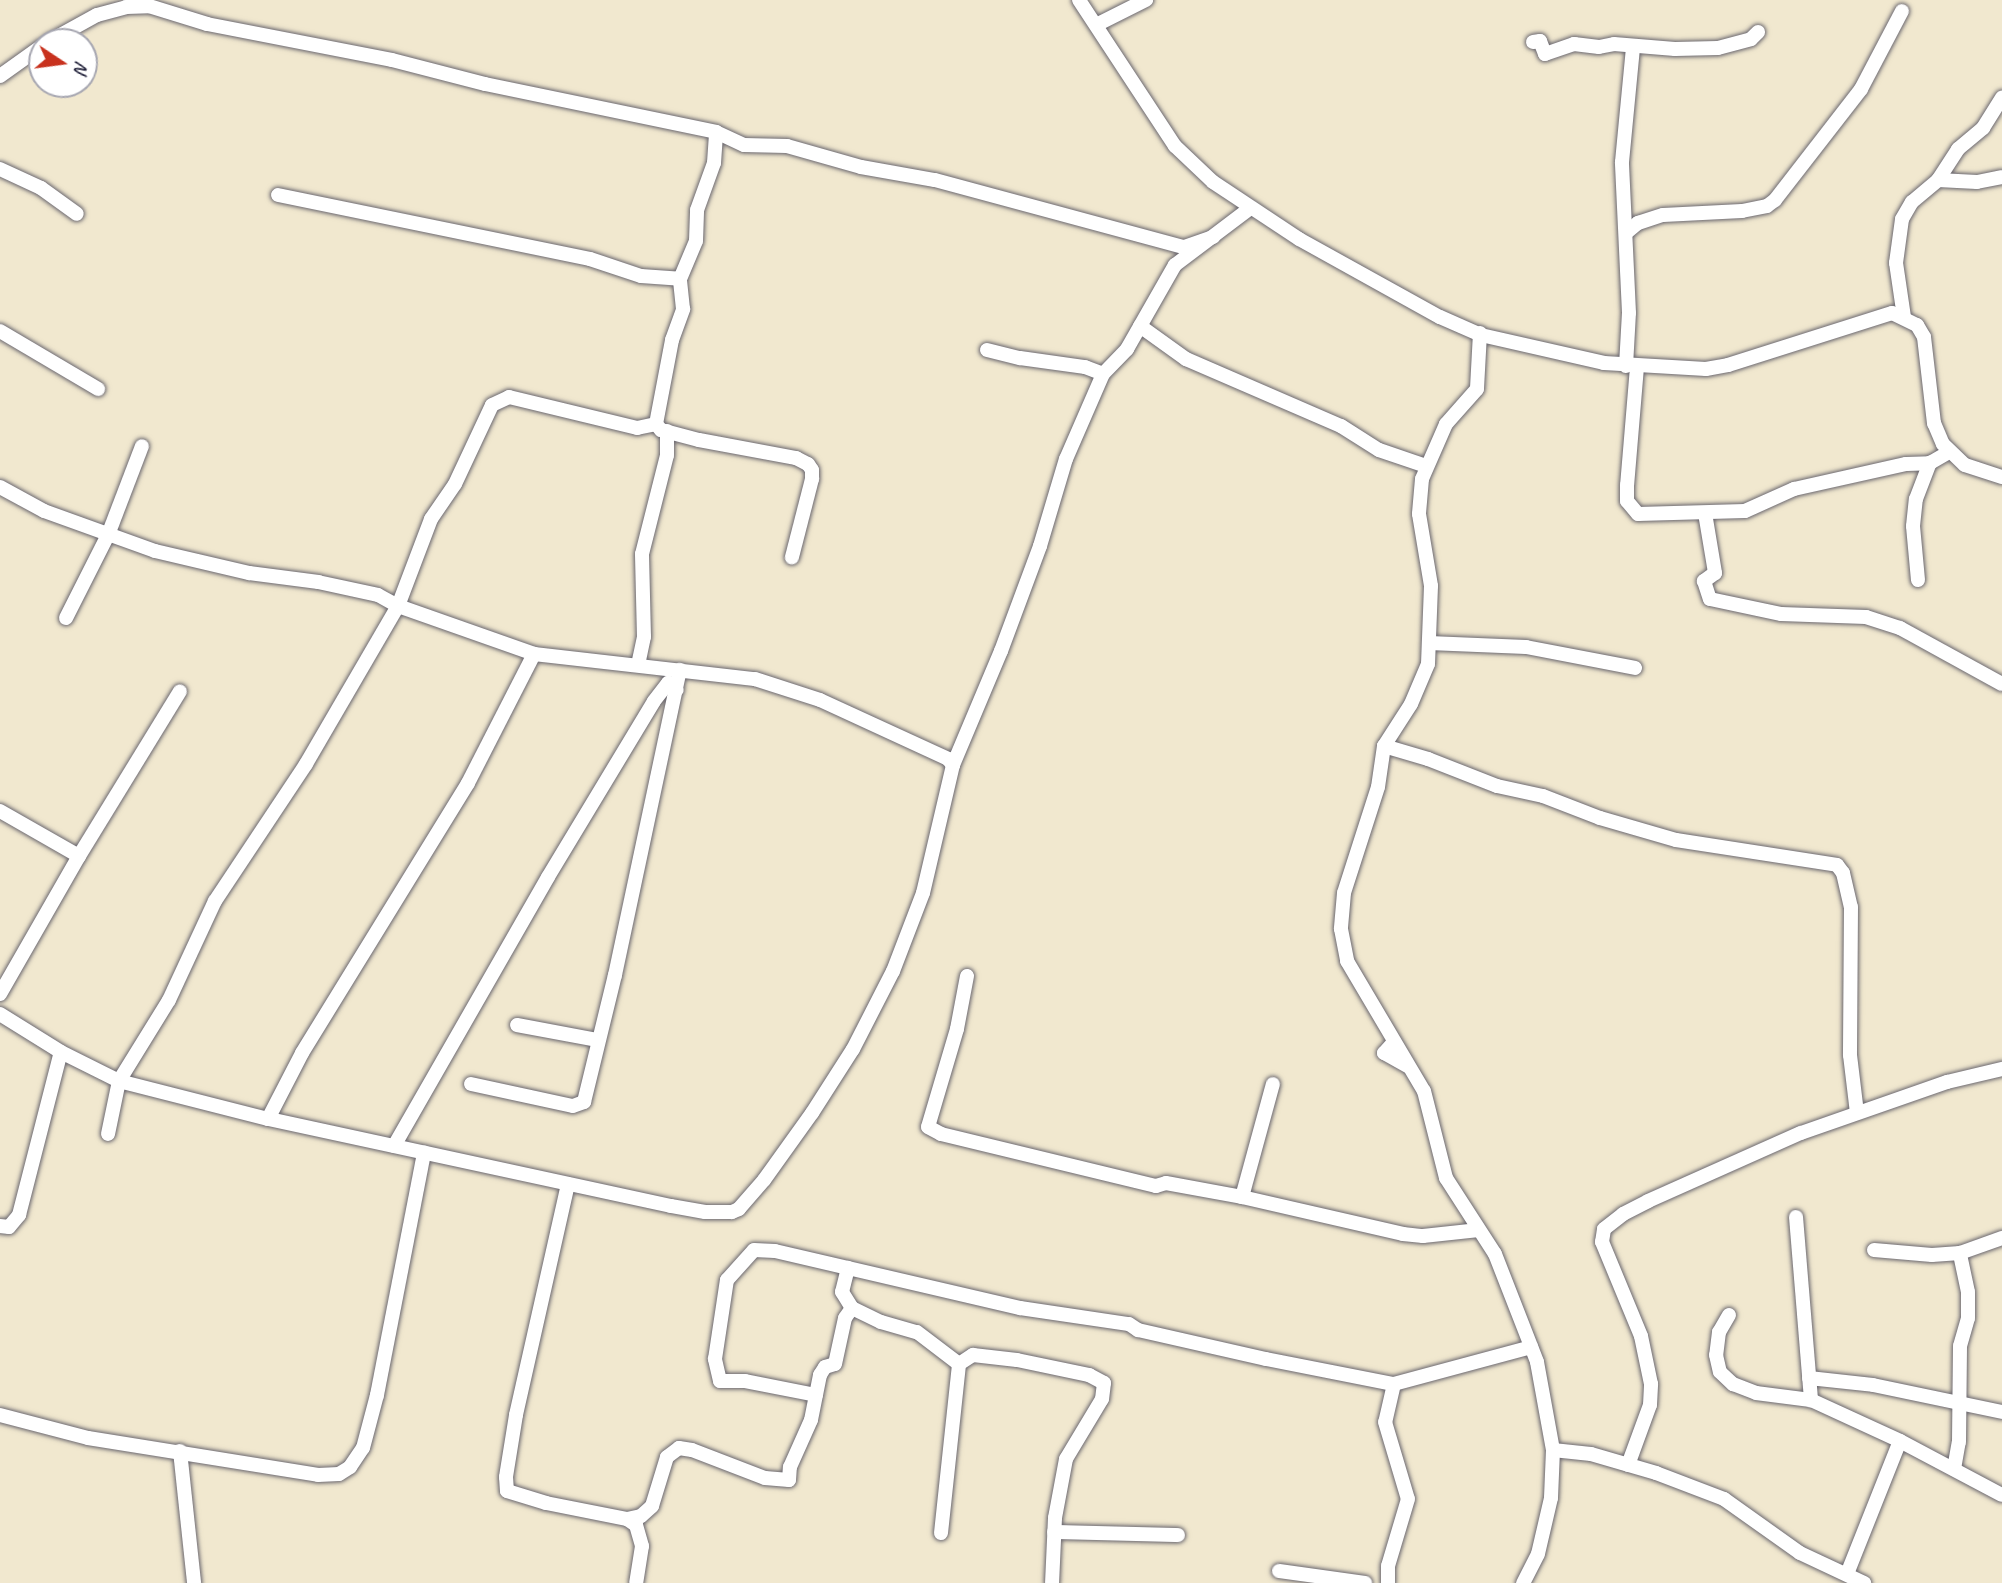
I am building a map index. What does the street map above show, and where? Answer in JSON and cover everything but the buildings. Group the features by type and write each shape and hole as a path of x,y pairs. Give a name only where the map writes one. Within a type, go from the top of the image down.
{"street":[{"path":"1079,0 1098,24 1175,146 1213,183 1249,209 1371,281 1440,317 1480,333 1632,366 1706,369 1728,365 1892,313 1917,325 1924,337 1934,423 1949,452 1976,471 2002,477"},
{"path":"1098,24 1146,0"},
{"path":"73,28 97,15 152,3 207,24 393,61 497,87 716,132 744,145 787,146 861,167 935,180 1159,237 1184,247 1213,237"},
{"path":"1626,233 1637,223 1663,215 1750,210 1767,206 1774,201 1861,89 1902,10"},
{"path":"1532,42 1540,41 1545,54 1574,44 1730,48 1751,40 1758,32"},
{"path":"1633,47 1622,162 1632,366 1628,501 1638,514 1745,511 1794,489 1906,464 1930,463 1949,452"},
{"path":"0,76 28,57"},
{"path":"1905,317 1896,263 1897,235 1906,210 1938,180 1948,159 1983,128 2002,99"},
{"path":"638,665 644,637 642,554 667,455 662,428 672,340 683,309 680,279 696,241 697,210 714,163 716,132"},
{"path":"0,169 41,188 78,214"},
{"path":"1938,180 1977,182 2002,177"},
{"path":"278,195 590,259 641,276 680,279"},
{"path":"0,1014 61,1052 119,1082 268,1119 568,1184 705,1212 739,1209 812,1113 853,1049 893,971 923,894 953,765 1001,651 1040,546 1066,459 1103,374 1118,361 1175,265 1249,209"},
{"path":"1140,326 1160,343 1186,359 1341,426 1379,450 1426,466"},
{"path":"0,331 98,389"},
{"path":"1480,333 1477,389 1446,424 1426,466 1419,514 1431,586 1428,664 1422,683 1384,746 1378,787 1343,893 1340,929 1347,961 1394,1042 1384,1053 1408,1066 1424,1091 1446,1178 1495,1254 1531,1347 1553,1450 1551,1498 1538,1555 1523,1583"},
{"path":"987,350 1085,367 1103,374"},
{"path":"108,1133 119,1082 169,1000 215,901 299,775 398,606 432,519 455,484 483,417 498,399 509,397 637,428 662,428 699,440 796,458 808,464 813,470 812,479 792,557"},
{"path":"66,618 107,535 142,446"},
{"path":"1918,580 1913,526 1916,499 1930,463"},
{"path":"0,487 44,511 155,551 250,573 318,582 378,595 398,606 534,654 755,679 820,700 948,759 953,765"},
{"path":"1705,513 1715,573 1704,581 1710,599 1781,614 1866,617 1900,628 2002,684"},
{"path":"1429,643 1526,647 1635,668"},
{"path":"268,1119 303,1053 468,783 534,654"},
{"path":"471,1084 579,1106 588,1089 680,670"},
{"path":"394,1146 599,789 659,693 668,683 677,690"},
{"path":"0,994 79,856 180,691"},
{"path":"1384,746 1428,759 1497,786 1543,796 1600,818 1676,840 1837,865 1843,873 1851,907 1850,1055 1857,1113"},
{"path":"0,811 79,856"},
{"path":"967,976 957,1029 928,1127 941,1134 1156,1186 1166,1184 1242,1197 1404,1234 1423,1236 1479,1230"},
{"path":"517,1025 597,1040"},
{"path":"0,1226 9,1227 19,1215 61,1052"},
{"path":"1628,1465 1650,1405 1651,1384 1641,1336 1602,1242 1604,1229 1623,1214 1648,1201 1801,1133 1947,1082 2002,1069"},
{"path":"1242,1197 1273,1084"},
{"path":"0,1415 88,1438 318,1475 339,1474 350,1467 363,1448 377,1395 424,1153"},
{"path":"568,1184 516,1415 506,1477 507,1490 546,1503 627,1519 636,1525 642,1546 636,1583"},
{"path":"1796,1217 1811,1400"},
{"path":"1874,1250 1932,1255 1960,1253 2002,1238"},
{"path":"816,1395 746,1381 720,1381 715,1359 727,1280 754,1250 775,1251 1020,1308 1129,1324 1138,1330 1266,1359 1394,1384 1531,1347"},
{"path":"1954,1469 1960,1405 1960,1346 1968,1318 1968,1292 1960,1253"},
{"path":"848,1268 842,1292 852,1308 881,1322 917,1332 959,1364"},
{"path":"627,1519 641,1516 652,1506 667,1457 679,1448 692,1450 765,1478 789,1479 790,1467 811,1420 825,1367 835,1364 845,1318 852,1308"},
{"path":"1729,1315 1719,1332 1716,1355 1720,1372 1733,1384 1756,1393 1811,1400 1900,1441 2002,1495"},
{"path":"959,1364 973,1355 1017,1360 1090,1375 1104,1383 1097,1408 1066,1459 1054,1532 1052,1583"},
{"path":"941,1533 959,1364"},
{"path":"1809,1378 1873,1385 2002,1412"},
{"path":"1811,1400 1825,1380"},
{"path":"1388,1583 1388,1566 1408,1499 1385,1422 1394,1384"},
{"path":"1844,1577 1900,1441"},
{"path":"1553,1450 1591,1454 1724,1499 1800,1553 1844,1577 1864,1583"},
{"path":"180,1451 194,1583"},
{"path":"1054,1532 1178,1535"},
{"path":"1279,1571 1365,1583"}]}
